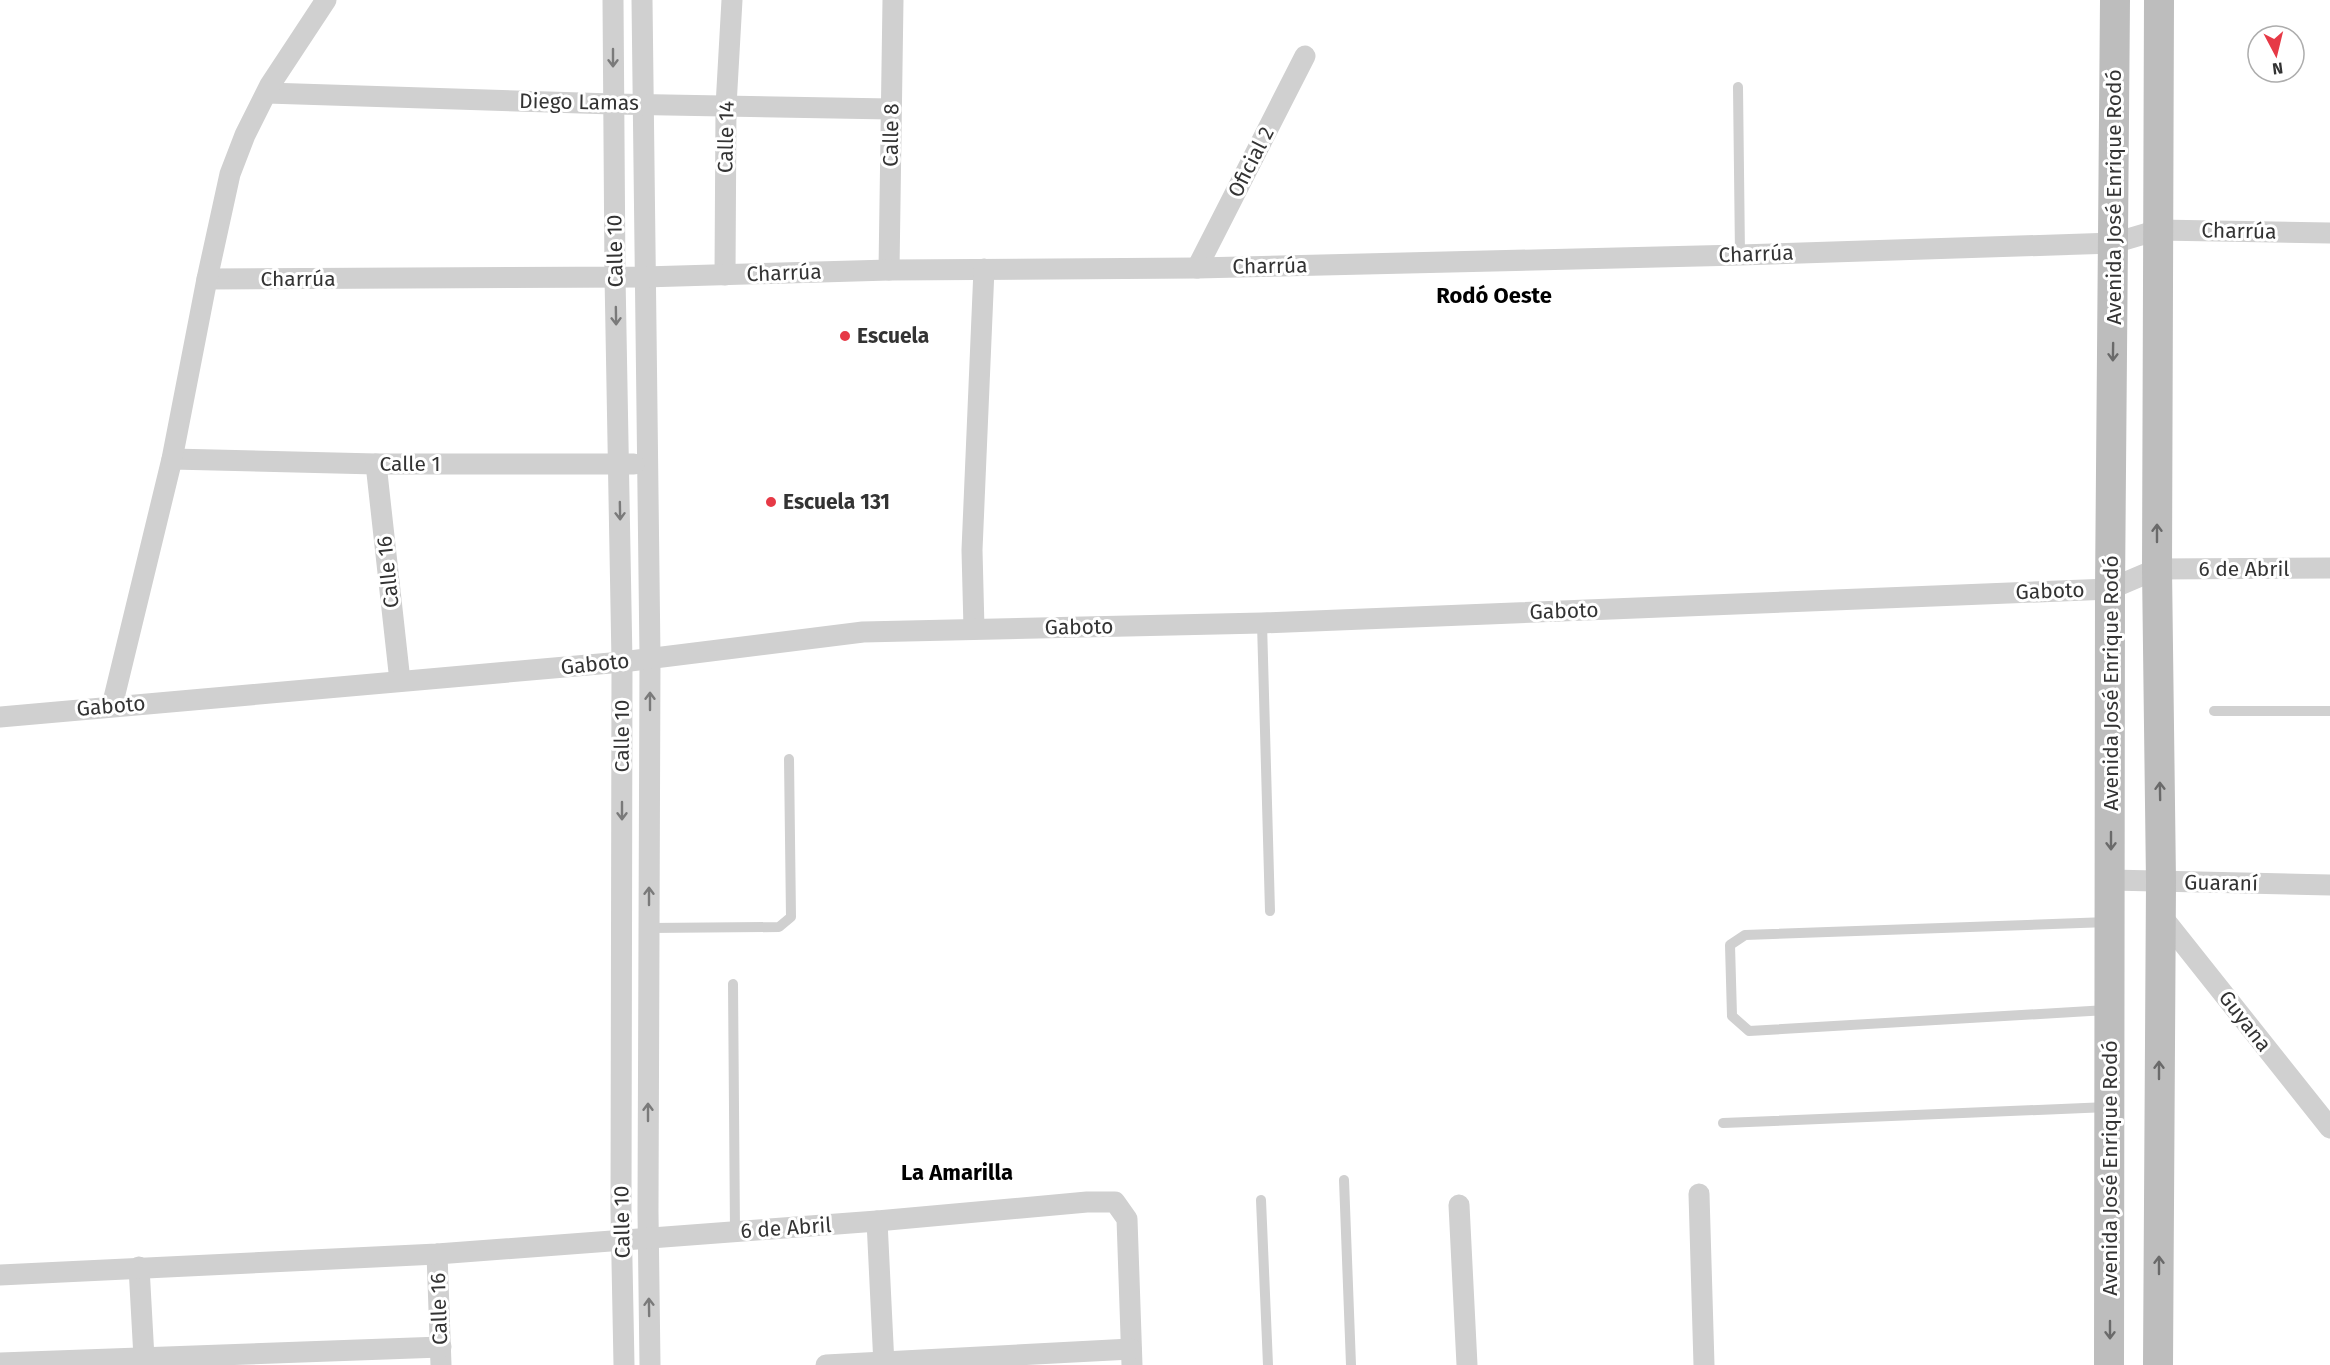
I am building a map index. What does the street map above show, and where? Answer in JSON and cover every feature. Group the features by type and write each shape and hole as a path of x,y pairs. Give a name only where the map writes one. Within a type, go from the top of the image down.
{"street":[{"path":"112,706 172,459 230,174 245,135 270,85 326,0"},
{"name":"Calle 10","path":"613,0 622,662 624,1365"},
{"name":"Calle 10","path":"642,0 650,657 648,1238 650,1365"},
{"name":"Calle 14","path":"725,275 726,106 732,0"},
{"name":"Calle 8","path":"889,270 893,0"},
{"name":"Avenida José Enrique Rodó","path":"2109,1365 2110,589 2115,0"},
{"name":"Avenida José Enrique Rodó","path":"2158,1365 2161,882 2157,569 2159,0"},
{"name":"Oficial 2","path":"1197,268 1305,56"},
{"name":"Diego Lamas","path":"267,93 614,104 891,109"},
{"name":"Charrúa","path":"207,279 644,277 889,270 1197,268 1740,255 2114,243 2158,230 2330,233"},
{"path":"974,629 972,550 984,269"},
{"name":"Calle 1","path":"172,459 376,464 647,464"},
{"name":"Calle 16","path":"376,464 400,681"},
{"name":"6 de Abril","path":"2157,569 2330,568"},
{"name":"Gaboto","path":"0,717 622,662 863,632 1262,622 2110,589 2157,569"},
{"name":"Guaraní","path":"2111,880 2330,885"},
{"name":"Guyana","path":"2160,914 2330,1128"},
{"path":"1699,1194 1704,1365"},
{"name":"6 de Abril","path":"0,1275 437,1254 877,1221 1087,1202 1115,1202 1127,1219 1132,1357"},
{"path":"1459,1205 1467,1365"},
{"path":"877,1221 884,1364"},
{"name":"Calle 16","path":"437,1254 441,1356"},
{"path":"139,1267 144,1358"},
{"path":"0,1363 144,1358 441,1356"},
{"path":"826,1365 1132,1357"}],"lane":[{"path":"1738,87 1740,255"},
{"path":"1262,622 1270,911"},
{"path":"2214,711 2330,711"},
{"path":"649,928 779,927 791,917 789,759"},
{"path":"2109,922 1745,934 1730,945 1732,1016 1749,1031 2110,1010"},
{"path":"733,984 735,1232"},
{"path":"1723,1123 2111,1107"},
{"path":"1344,1180 1351,1365"},
{"path":"1261,1200 1269,1365"}],"place":[{"name":"Escuela","path":"845,336"},
{"name":"Escuela 131","path":"771,502"}],"district":[{"name":"Rodó Oeste","path":"1494,295"},
{"name":"La Amarilla","path":"957,1172"}]}
